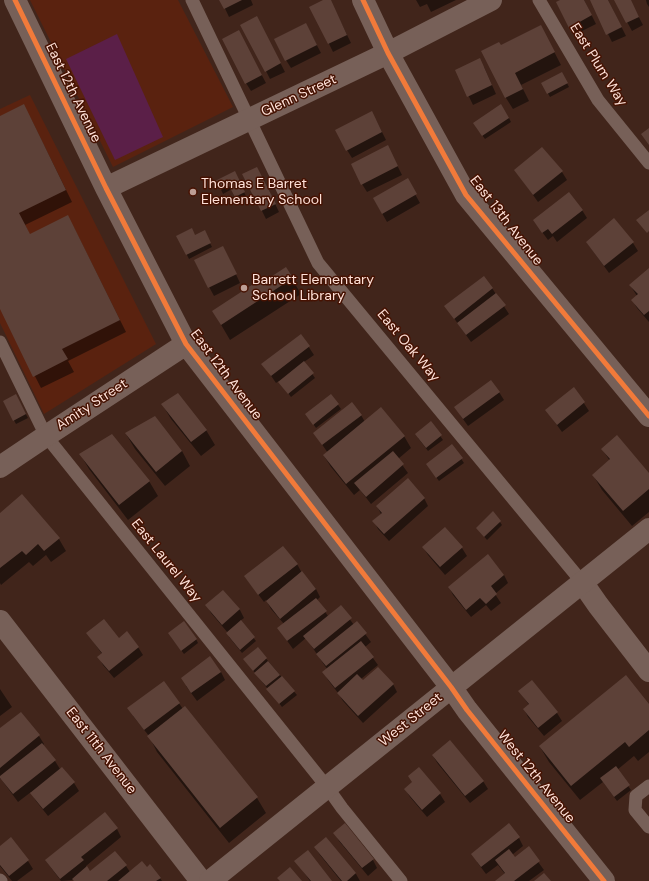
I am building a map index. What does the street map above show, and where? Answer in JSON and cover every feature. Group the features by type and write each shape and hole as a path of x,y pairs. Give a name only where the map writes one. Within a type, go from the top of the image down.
{"street":[{"name":"East 12th Avenue","path":"14,0 106,188 186,344 451,687"},
{"name":"East 13th Avenue","path":"363,0 388,53 466,195 649,416"},
{"name":"Glenn Street","path":"106,188 388,53 491,0"},
{"name":"Amity Street","path":"0,468 186,344"},
{"name":"West Street","path":"210,881 649,529"},
{"path":"582,582 598,606 649,671"},
{"name":"East 11th Avenue","path":"0,621 201,881"},
{"name":"West 12th Avenue","path":"451,687 467,710 604,881"}],"lane":[{"name":"East Oak Way","path":"192,0 318,263 582,582"},
{"name":"East Plum Way","path":"539,0 598,100 649,163"},
{"name":"East Laurel Way","path":"0,342 46,436 401,881"},
{"path":"649,786 636,796 635,810 649,827"}],"shaded area":[{"path":"30,0 178,0 233,107 113,167"},
{"path":"117,34 163,137 115,160 66,59"},
{"path":"30,95 156,344 44,414 0,323 0,109"}],"building":[{"path":"219,0 242,0 224,9"},
{"path":"323,0 331,0 347,35 328,44 309,7"},
{"path":"560,0 584,0 592,15 576,24 578,28 571,32 556,2"},
{"path":"590,0 608,0 622,27 606,35"},
{"path":"614,0 631,0 639,17 626,23"},
{"path":"257,16 281,63 265,72 240,25"},
{"path":"306,23 317,45 285,61 274,39"},
{"path":"541,25 555,52 515,73 523,89 505,98 481,51 499,42 501,45"},
{"path":"239,30 262,75 245,84 222,39"},
{"path":"480,58 492,85 467,97 455,70"},
{"path":"562,72 568,83 547,94 541,83"},
{"path":"24,104 66,190 19,213 30,234 68,215 120,320 62,349 68,359 33,377 0,309 0,116"},
{"path":"501,104 509,118 482,136 473,123"},
{"path":"372,111 382,132 346,151 335,130"},
{"path":"649,128 649,145 641,134"},
{"path":"388,145 398,166 361,185 351,164"},
{"path":"542,147 563,171 533,195 514,170"},
{"path":"257,167 276,204 261,211 242,174"},
{"path":"235,171 245,192 235,197 229,186 220,190 215,181"},
{"path":"408,178 417,194 382,214 373,198"},
{"path":"569,192 583,210 552,234 548,229 542,233 533,220"},
{"path":"649,210 649,231 647,233 636,220"},
{"path":"614,218 634,242 604,266 586,242"},
{"path":"192,228 195,235 205,230 211,243 186,255 176,236"},
{"path":"223,246 237,274 208,288 194,260"},
{"path":"286,267 293,278 221,325 212,311 264,277 266,280"},
{"path":"649,268 649,311 644,315 631,300 638,294 629,285"},
{"path":"484,276 493,288 454,319 444,306"},
{"path":"496,293 506,305 466,335 457,323"},
{"path":"301,334 310,346 271,376 261,364"},
{"path":"304,361 314,373 288,394 278,382"},
{"path":"491,380 500,392 463,419 454,407"},
{"path":"574,387 585,402 557,425 545,410"},
{"path":"178,393 207,430 191,442 161,404"},
{"path":"16,394 26,414 13,421 3,401"},
{"path":"331,394 339,404 313,425 305,414"},
{"path":"352,402 362,415 322,445 313,433"},
{"path":"381,407 405,436 346,484 323,455"},
{"path":"155,416 182,451 156,472 125,433"},
{"path":"431,421 442,435 426,448 415,434"},
{"path":"112,434 150,481 119,505 79,454"},
{"path":"617,435 649,473 649,489 623,511 592,475 610,459 601,449"},
{"path":"452,444 463,458 436,478 426,464"},
{"path":"393,451 404,464 366,497 354,483"},
{"path":"408,478 425,498 384,534 372,521 382,513 376,506"},
{"path":"22,494 60,538 44,551 38,544 26,555 22,551 0,568 0,513"},
{"path":"493,511 501,521 484,537 476,528"},
{"path":"445,527 463,547 440,567 422,547"},
{"path":"283,546 298,564 258,595 244,576"},
{"path":"488,554 504,575 491,586 497,594 486,604 480,598 466,610 448,587"},
{"path":"302,571 316,589 280,619 266,601"},
{"path":"223,590 240,609 222,625 205,605"},
{"path":"316,598 327,611 287,641 277,628"},
{"path":"341,605 352,618 314,649 303,636"},
{"path":"104,619 119,638 127,631 139,647 109,671 97,657 102,653 86,633"},
{"path":"241,620 255,637 240,650 226,633"},
{"path":"184,621 197,639 181,651 168,633"},
{"path":"357,621 367,633 326,666 316,654"},
{"path":"361,641 374,657 335,688 322,672"},
{"path":"258,647 267,658 253,671 243,659"},
{"path":"210,656 221,672 191,693 181,678"},
{"path":"268,661 280,675 266,686 254,673"},
{"path":"378,667 394,684 358,716 337,693 357,674 363,680"},
{"path":"626,675 649,704 649,730 629,747 625,742 571,786 539,746"},
{"path":"282,676 295,691 279,704 266,689"},
{"path":"532,680 558,712 538,728 523,709 529,704 518,691"},
{"path":"164,681 180,703 144,730 127,708"},
{"path":"185,706 258,797 220,828 147,736"},
{"path":"21,712 40,735 0,768 0,728"},
{"path":"450,740 484,781 465,796 432,755"},
{"path":"42,743 56,760 13,794 0,776"},
{"path":"616,766 630,785 614,797 600,778"},
{"path":"62,767 75,782 43,809 30,793"},
{"path":"419,767 441,793 422,810 404,789 412,782 408,776"},
{"path":"105,812 118,828 81,857 84,860 60,879 45,860"},
{"path":"345,823 374,859 362,868 333,833"},
{"path":"509,823 520,837 481,867 471,854"},
{"path":"11,837 29,860 9,876 0,865 0,846"},
{"path":"326,837 356,873 347,881 342,881 314,847"},
{"path":"529,846 540,861 514,881 495,881 505,873 495,860 509,849 515,857"},
{"path":"308,850 332,881 311,881 294,861"},
{"path":"115,851 127,865 107,881 74,881 72,879 87,866 90,871"},
{"path":"142,861 147,867 150,864 161,878 156,881 118,881"},
{"path":"290,867 302,881 280,881 277,878"},
{"path":"544,873 551,881 534,881"}],"cycle path":[{"path":"15,0 106,188 186,344 451,687 467,710 604,881"},
{"path":"363,0 388,53 466,195 649,416"}],"place":[{"name":"Thomas E Barret Elementary School","path":"193,192"},
{"name":"Barrett Elementary School Library","path":"244,288"}]}
